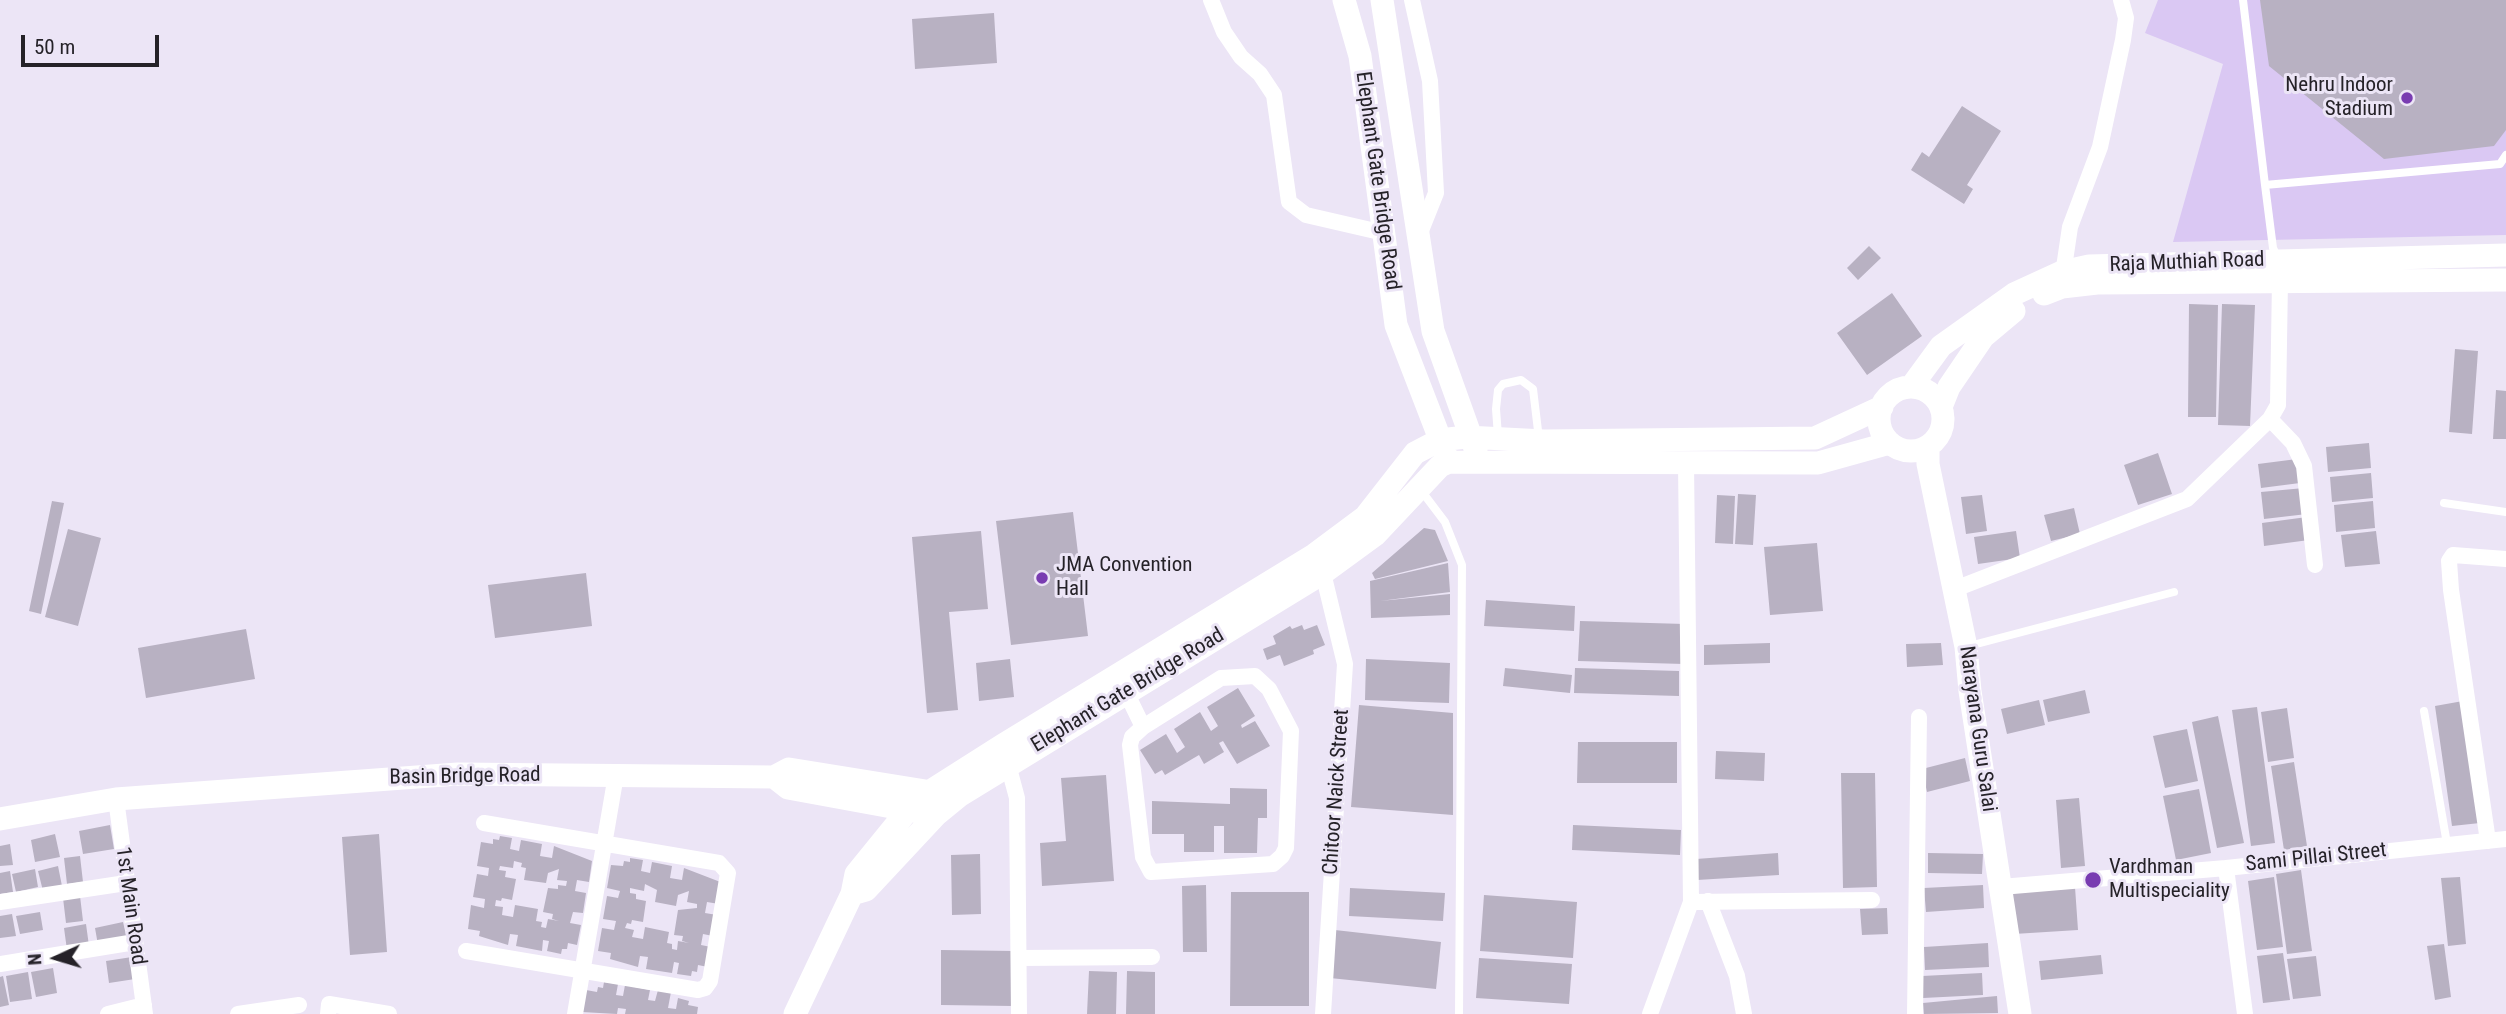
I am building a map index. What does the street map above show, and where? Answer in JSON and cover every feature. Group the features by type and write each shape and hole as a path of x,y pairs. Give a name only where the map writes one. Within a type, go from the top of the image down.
{"main road":[{"name":"Elephant Gate Bridge Road","path":"852,894 866,890 937,814 1005,754 1126,692 1323,573 1375,535 1440,466 1449,462 1396,325 1360,56 1344,0"},
{"name":"Elephant Gate Bridge Road","path":"1381,0 1433,331 1454,389 1486,438 1481,463"},
{"name":"Raja Muthiah Road","path":"2280,270 2506,256"},
{"name":"Raja Muthiah Road","path":"1941,407 1949,387 1983,337 2023,303 2089,266 2280,270 2506,280"},
{"name":"Raja Muthiah Road","path":"1911,387 1941,346 2014,294 2062,279"},
{"path":"1911,387 1929,392 1941,407 1941,429 1928,446 1908,451 1890,443 1879,422 1882,407 1893,392 1911,387"},
{"path":"795,1014 852,894 856,874 908,810 929,792 1005,754 1314,555 1365,517 1415,453 1440,440 1486,438 1539,441 1815,438 1882,407"},
{"path":"1449,462 1818,463 1890,443"},
{"name":"Narayana Guru Salai","path":"1928,446 1928,464 1966,647 2020,1014"},
{"name":"Basin Bridge Road","path":"0,819 116,799 446,775 774,777 789,769 958,796"},
{"path":"774,777 788,788 937,814"}],"street":[{"path":"1210,0 1224,32 1241,57 1261,74 1274,95 1289,202 1306,215 1384,233"},
{"path":"1412,0 1430,81 1436,193 1419,236"},
{"path":"2062,279 2070,227 2099,147 2123,40 2126,18 2121,0"},
{"path":"1955,589 2187,499 2270,419 2278,405 2280,270"},
{"path":"2270,419 2293,443 2304,466 2315,565"},
{"path":"1650,1014 1691,902 1686,463"},
{"path":"2488,841 2449,561 2453,555 2506,559"},
{"name":"Chitoor Naick Street","path":"1323,573 1345,664 1323,1014"},
{"path":"1255,676 1269,689 1290,731 1286,848 1282,856 1273,864 1151,872 1143,857 1130,746 1132,737 1143,727 1221,678 1255,676"},
{"path":"1126,692 1143,727"},
{"path":"1915,1014 1919,717"},
{"path":"1005,754 1017,798 1019,1014"},
{"path":"575,1014 616,775"},
{"name":"1st Main Road","path":"116,799 144,1010"},
{"path":"466,951 698,990 705,988 710,981 728,873 725,867 484,823"},
{"name":"Sami Pillai Street","path":"2001,887 2227,868 2506,839"},
{"path":"2227,868 2245,1014"},
{"path":"0,902 126,883"},
{"path":"1691,902 1872,900"},
{"path":"1708,901 1738,976 1744,1014"},
{"path":"0,964 135,943"},
{"path":"1020,958 1152,957"},
{"path":"328,1014 329,1004 389,1014"},
{"path":"238,1014 299,1005"},
{"path":"107,1014 144,1010"}],"lane":[{"path":"2243,0 2273,248 2280,270"},
{"path":"2265,185 2500,164 2506,155"},
{"path":"1486,438 1496,409 1498,390 1503,384 1521,380 1533,389 1539,441"},
{"path":"1420,489 1445,522 1462,565 1459,1014"},
{"path":"2444,503 2506,512"},
{"path":"1966,647 2174,592"},
{"path":"2424,711 2447,844"}],"shaded area":[{"path":"2158,0 2506,0 2506,235 2173,242 2223,64 2145,33"}],"building":[{"name":"Nehru Indoor Stadium","path":"2260,0 2506,0 2506,130 2494,146 2384,159 2269,66"},
{"path":"994,13 997,63 915,69 912,19"},
{"path":"1962,106 2001,131 1967,185 1973,189 1964,204 1911,170 1922,152 1929,157"},
{"path":"1869,246 1881,258 1858,280 1847,268"},
{"path":"1892,293 1922,336 1867,375 1837,333"},
{"path":"2189,304 2218,305 2216,417 2188,417"},
{"path":"2222,304 2255,305 2250,426 2218,425"},
{"path":"2455,349 2478,351 2472,434 2449,432"},
{"path":"2496,390 2506,391 2506,439 2493,439"},
{"path":"2369,443 2371,468 2328,472 2326,447"},
{"path":"2158,453 2172,494 2138,505 2124,465"},
{"path":"2297,459 2300,483 2261,488 2258,464"},
{"path":"2371,473 2373,498 2332,502 2330,477"},
{"path":"2304,488 2307,514 2264,519 2261,492"},
{"path":"1738,494 1756,495 1753,545 1735,544"},
{"path":"1717,495 1735,496 1733,544 1715,543"},
{"path":"1982,495 1987,531 1966,534 1961,497"},
{"path":"52,501 64,503 41,614 29,611"},
{"path":"2373,501 2375,528 2336,532 2334,505"},
{"path":"2074,508 2080,534 2051,541 2044,515"},
{"name":"JMA Convention Hall","path":"1073,512 1088,636 1011,645 996,521"},
{"path":"2307,517 2309,540 2264,546 2262,523"},
{"path":"1424,528 1435,530 1448,561 1375,579 1372,573"},
{"path":"68,529 101,538 78,626 45,617"},
{"path":"981,531 988,609 949,612 958,710 927,713 912,537"},
{"path":"2016,531 2020,558 1978,564 1974,537"},
{"path":"2376,531 2380,564 2345,567 2341,535"},
{"path":"1817,543 1823,611 1770,615 1764,547"},
{"path":"1448,563 1450,592 1380,601 1450,594 1450,615 1371,618 1370,581"},
{"path":"586,573 592,626 495,638 488,585"},
{"path":"1486,600 1575,606 1574,631 1484,626"},
{"path":"1580,621 1685,624 1684,664 1578,661"},
{"path":"1302,625 1304,630 1317,625 1325,645 1313,650 1314,654 1284,666 1280,655 1267,660 1263,649 1276,644 1273,636 1290,626 1292,629"},
{"path":"246,629 255,679 146,698 138,648"},
{"path":"1770,643 1770,663 1704,665 1704,645"},
{"path":"1941,643 1943,665 1907,667 1906,644"},
{"path":"1010,659 1014,697 979,701 976,663"},
{"path":"1366,659 1450,663 1449,703 1365,700"},
{"path":"1505,668 1572,675 1570,693 1503,686"},
{"path":"1575,668 1679,671 1679,696 1574,693"},
{"path":"1238,688 1255,716 1241,725 1242,728 1255,721 1270,746 1237,764 1223,741 1219,743 1224,752 1204,764 1199,755 1165,775 1162,770 1155,774 1140,750 1166,734 1177,753 1185,747 1174,729 1200,712 1211,731 1218,726 1207,707"},
{"path":"2085,690 2090,713 2048,722 2043,700"},
{"path":"2039,700 2045,725 2007,734 2001,709"},
{"path":"2463,701 2480,823 2452,826 2435,706"},
{"path":"1359,705 1453,713 1453,815 1351,807"},
{"path":"2257,707 2275,843 2251,846 2232,710"},
{"path":"2287,708 2294,758 2268,762 2261,712"},
{"path":"2218,716 2244,843 2217,848 2192,722"},
{"path":"2187,729 2198,781 2165,788 2153,736"},
{"path":"1578,742 1677,742 1677,783 1577,783"},
{"path":"1716,751 1765,753 1764,781 1715,779"},
{"path":"1965,758 1970,781 1927,792 1922,769"},
{"path":"2294,762 2307,846 2284,850 2271,766"},
{"path":"1841,773 1875,773 1877,887 1843,888"},
{"path":"1106,775 1114,881 1042,886 1040,843 1066,841 1061,778"},
{"path":"1230,788 1267,789 1267,818 1258,818 1257,853 1224,853 1224,826 1214,826 1214,852 1184,852 1184,834 1152,834 1152,801 1230,804"},
{"path":"2199,789 2211,853 2176,860 2163,796"},
{"path":"2079,798 2085,866 2061,868 2056,800"},
{"path":"110,825 114,849 83,854 79,831"},
{"path":"1573,825 1681,830 1680,855 1572,850"},
{"path":"55,834 60,857 35,862 31,840"},
{"path":"379,834 387,952 350,955 342,837"},
{"path":"500,836 512,838 510,849 519,851 521,840 542,844 540,856 552,858 554,846 592,861 589,882 577,880 575,891 586,893 583,913 573,912 570,923 581,925 577,945 568,943 567,949 562,949 561,954 547,951 549,941 543,940 542,951 516,946 518,935 510,934 508,945 479,936 480,931 468,929 471,905 484,908 485,899 473,897 477,874 488,876 489,868 477,866 481,842 493,844 493,839 499,840","holes":["514,861 522,863 521,867 526,868 524,880 546,883 548,873 559,869 557,880 567,881 566,886 558,885 558,889 548,888 543,912 553,914 552,919 559,921 548,919 546,928 541,927 542,922 536,921 538,909 515,905 513,917 502,915 503,907 495,906 496,900 512,900 516,879 505,877 506,871 499,870 500,866 513,868"]},
{"path":"10,844 13,865 0,866 0,846"},
{"path":"1778,853 1779,875 1697,880 1696,859"},
{"path":"1928,853 1983,854 1982,874 1928,873"},
{"path":"980,854 981,914 952,915 951,855"},
{"path":"80,856 83,882 67,884 64,858"},
{"path":"630,858 643,860 641,871 650,873 652,862 672,866 670,878 682,880 684,868 723,883 719,904 707,902 705,913 717,915 713,936 703,934 701,945 711,947 708,967 698,965 697,972 692,971 691,976 677,974 679,963 674,962 672,973 646,969 648,957 640,956 638,967 610,959 611,953 598,951 602,928 614,930 616,921 603,919 607,896 618,898 620,891 607,888 611,865 623,866 624,861 630,862","holes":["645,884 657,890 655,902 676,906 678,895 689,891 687,902 697,904 697,908 678,910 674,935 683,936 682,941 689,943 678,941 677,950 667,943 669,932 645,927 643,939 632,937 634,930 625,928 632,920 643,922 646,901 636,899 636,894 630,893 630,888 644,891"]},
{"path":"58,866 62,886 43,891 38,871"},
{"path":"35,869 38,887 16,892 12,874"},
{"path":"2301,870 2312,951 2287,954 2276,874"},
{"path":"10,871 13,892 0,894 0,873"},
{"path":"2274,877 2283,947 2257,950 2248,881"},
{"path":"2460,877 2466,944 2448,946 2441,878"},
{"path":"1206,885 1207,952 1183,952 1182,886"},
{"path":"1983,885 1984,908 1926,912 1924,888"},
{"path":"2075,887 2078,930 2014,934 2012,891"},
{"path":"1350,888 1445,893 1443,921 1349,916"},
{"path":"1231,892 1309,892 1309,1006 1230,1006"},
{"path":"1484,895 1577,902 1573,958 1480,951"},
{"path":"80,896 83,921 66,923 63,898"},
{"path":"1887,908 1888,934 1862,935 1860,909"},
{"path":"40,912 43,930 20,934 16,916"},
{"path":"12,914 16,936 0,938 0,916"},
{"path":"123,922 127,939 98,945 95,928"},
{"path":"86,924 89,946 67,950 64,928"},
{"path":"1335,930 1441,942 1436,989 1330,978"},
{"path":"1988,943 1989,967 1925,970 1924,947"},
{"path":"2444,944 2451,997 2435,1000 2427,946"},
{"path":"941,950 1014,951 1013,1006 941,1005"},
{"path":"2283,953 2290,1000 2263,1003 2257,956"},
{"path":"2101,955 2103,974 2041,980 2039,961"},
{"path":"2316,956 2321,996 2293,999 2287,959"},
{"path":"132,957 135,979 109,983 106,961"},
{"path":"1479,958 1572,964 1569,1004 1476,998"},
{"path":"53,968 57,993 36,997 31,972"},
{"path":"1089,971 1117,972 1116,1014 1087,1014"},
{"path":"1127,971 1155,972 1155,1014 1126,1014"},
{"path":"28,972 32,999 10,1002 6,976"},
{"path":"1982,973 1983,995 1923,998 1922,976"},
{"path":"3,976 9,1005 0,1007 0,977"},
{"path":"604,982 618,984 616,995 623,996 625,985 650,990 648,1000 655,1001 658,990 671,992 668,1008 676,1009 678,998 689,1001 688,1005 698,1007 697,1014 625,1014 626,1009 618,1008 617,1014 582,1012 586,990 597,992 598,987 603,988"},
{"path":"1997,996 1998,1013 1924,1014 1923,1003"}],"place":[{"name":"Nehru Indoor Stadium","path":"2407,98"},
{"name":"JMA Convention Hall","path":"1042,578"},
{"name":"Vardhman Multispeciality","path":"2093,880"}]}
